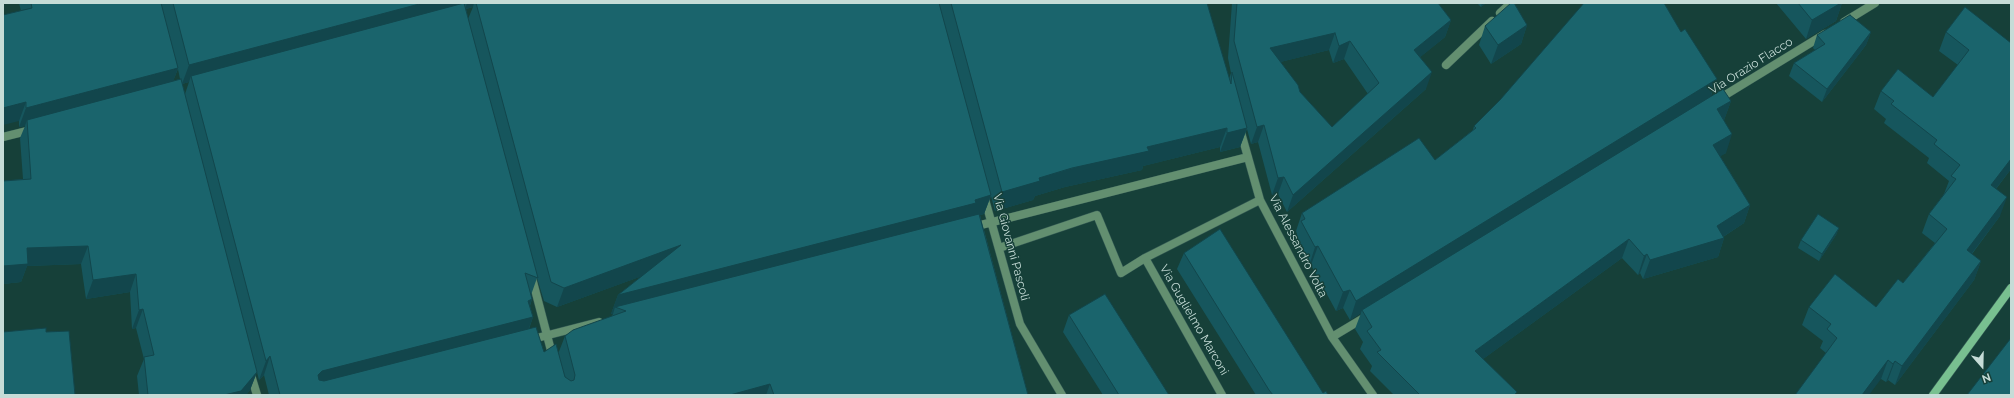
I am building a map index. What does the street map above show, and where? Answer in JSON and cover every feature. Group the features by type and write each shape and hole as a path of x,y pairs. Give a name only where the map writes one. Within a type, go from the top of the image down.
{"street":[{"path":"1446,65 1510,3"},
{"name":"Via Orazio Flacco","path":"1712,103 1875,3"},
{"name":"Via Alessandro Volta","path":"1237,119 1260,200 1332,337 1373,395"},
{"path":"3,137 41,127"},
{"path":"961,230 1248,157"},
{"name":"Via Giovanni Pascoli","path":"981,184 1020,324 1062,395"},
{"path":"999,248 1097,215 1121,273 1145,258 1260,200"},
{"name":"Via Guglielmo Marconi","path":"1145,258 1222,395"},
{"path":"529,267 555,365"},
{"path":"1933,395 2011,288"},
{"path":"1332,337 1373,312"},
{"path":"524,341 608,320"},
{"path":"249,365 257,395"}],"building":[{"path":"31,3 161,3 178,68 26,108 26,102 3,108 3,15 32,8"},
{"path":"173,3 423,3 189,65"},
{"path":"464,3 538,278 525,273 532,299 528,301 533,317 322,371 318,375 319,380 324,381 536,327 544,352 556,344 565,377 571,381 574,380 575,375 565,336 573,330 626,311 615,307 979,214 1028,395 774,395 770,384 730,395 280,395 270,356 266,361 191,76"},
{"path":"476,3 939,3 991,195 975,200 976,203 618,295 681,245 564,288 551,282"},
{"path":"951,3 1207,3 1231,84 1232,72 1247,128 1227,133 1227,128 1147,147 1149,151 1072,168 1039,178 1040,181 1002,192"},
{"path":"1237,3 1438,3 1451,20 1414,50 1432,72 1293,195 1284,177 1278,178 1264,125 1257,127 1234,41","holes":["1335,33 1339,46 1350,41 1379,83 1332,127 1300,92 1298,85 1270,48"]},
{"path":"1511,3 1514,3 1527,25 1498,45 1485,26"},
{"path":"1584,3 1664,3 1681,32 1685,29 1717,79 1356,301 1350,290 1343,292 1318,246 1315,247 1301,221 1305,219 1302,213 1419,138 1435,160 1476,128 1474,126 1500,100"},
{"path":"1798,3 1841,3 1812,20"},
{"path":"1965,7 2011,43 2011,159 1991,185 2007,197 1967,250 1981,261 1902,366 1895,361 1893,364 1888,360 1862,395 1795,395 1837,338 1827,329 1831,324 1809,307 1835,274 1876,307 1898,279 1903,283 1947,229 1929,214 1956,179 1951,176 1960,165 1934,144 1937,140 1891,104 1894,101 1881,91 1898,69 1933,97 1969,50 1946,32"},
{"path":"1850,15 1871,32 1827,89 1794,63 1825,44 1817,35"},
{"path":"181,79 257,372 241,391 224,395 148,395 144,357 154,355 143,309 139,310 136,274 93,280 88,246 27,248 28,264 3,266 3,181 31,179 27,120"},
{"path":"1723,89 1731,101 1717,109 1732,134 1713,145 1750,205 1717,226 1724,238 1650,260 1647,254 1644,256 1629,239 1475,351 1517,392 1514,395 1420,395 1377,352 1381,350 1367,331 1372,327 1362,310"},
{"path":"1818,214 1839,228 1822,254 1801,240"},
{"path":"1220,229 1323,393 1326,391 1328,395 1273,395 1269,390 1184,253"},
{"path":"1105,294 1169,395 1119,395 1069,315"},
{"path":"46,328 46,332 69,331 75,395 3,395 3,332"},
{"path":"2011,338 2011,395 1967,395"}]}
